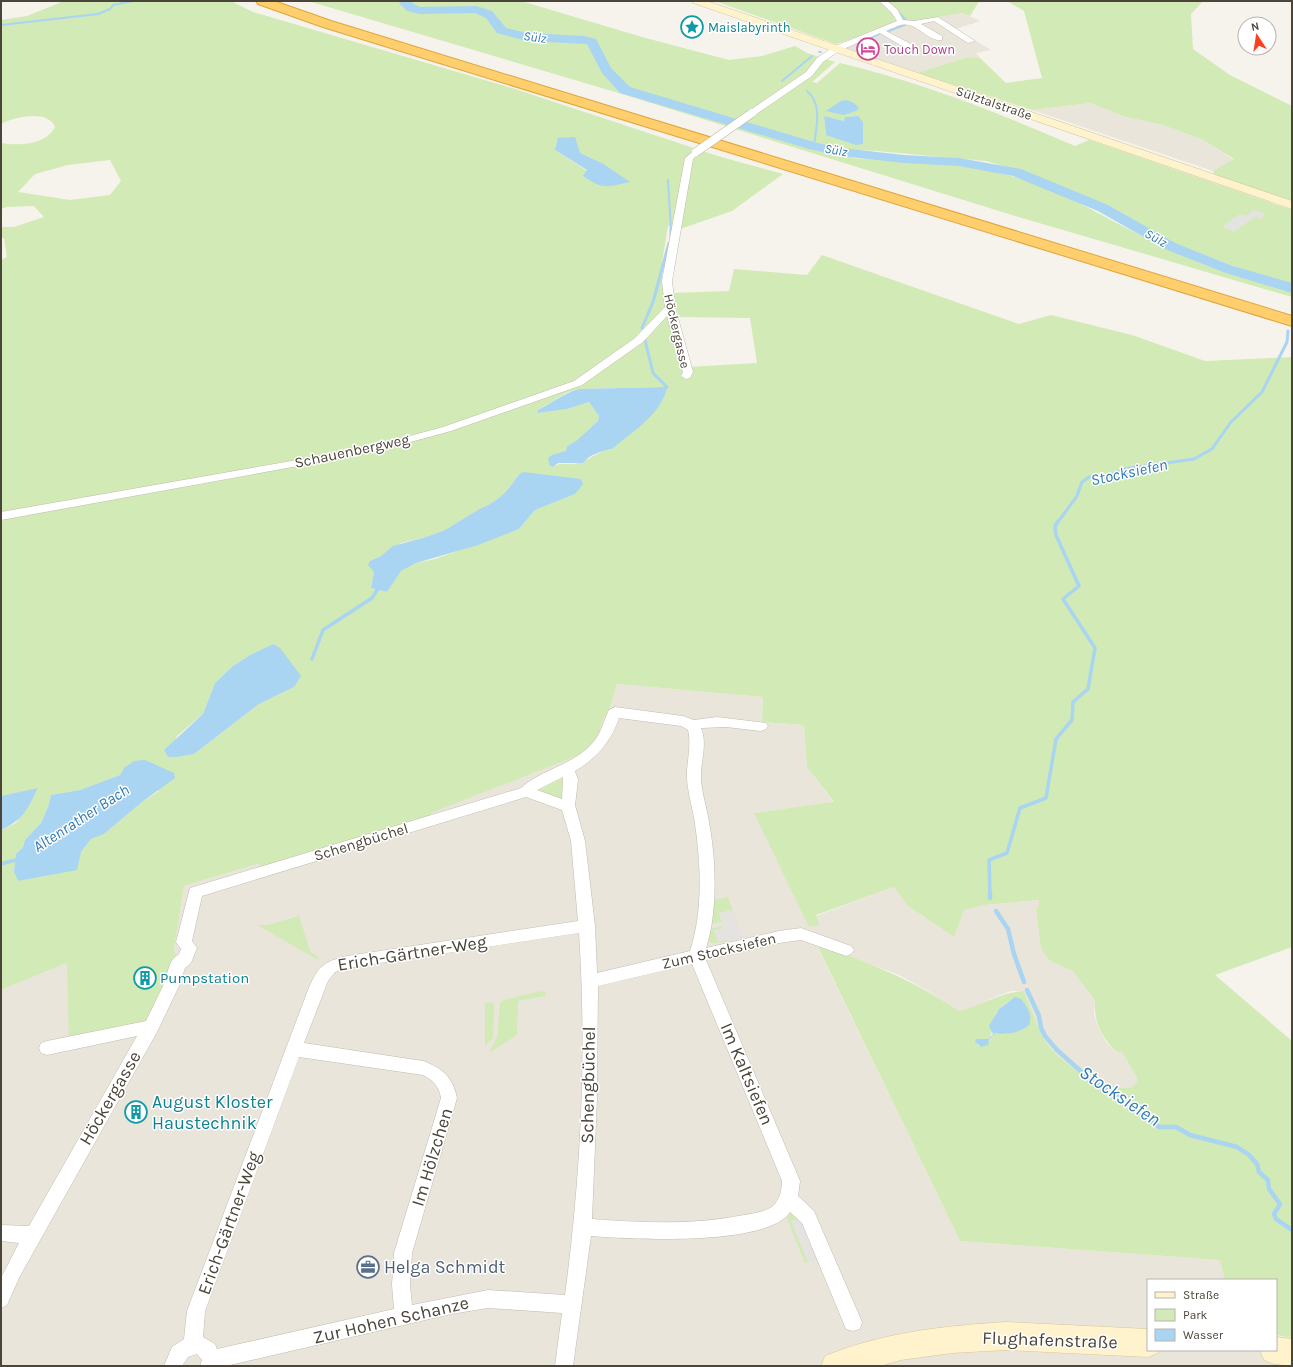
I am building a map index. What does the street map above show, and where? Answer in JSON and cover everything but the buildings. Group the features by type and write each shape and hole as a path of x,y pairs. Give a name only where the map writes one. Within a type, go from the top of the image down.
{"highway":[{"path":"262,1 327,24 1292,321"},
{"path":"287,1 1292,309"}],"main road":[{"name":"Sülztalstraße","path":"697,1 1292,205"},
{"name":"Flughafenstraße","path":"835,1366 901,1346 952,1339 1006,1336 1147,1343"},
{"path":"1277,1350 1292,1353"}],"street":[{"path":"883,1 902,22"},
{"path":"836,49 902,22 914,23 935,19 971,41"},
{"path":"914,23 939,38"},
{"path":"881,31 910,47"},
{"name":"Höckergasse","path":"686,376 688,372 670,307 667,281 668,265 680,216 689,158 809,74 820,60 836,49"},
{"name":"Schauenbergweg","path":"1,516 320,460 382,447 447,430 578,383 639,340 670,307"},
{"name":"Schengbüchel","path":"195,892 526,792 534,784 567,769 584,759 603,742 614,712 683,721 692,726"},
{"path":"696,955 700,946 703,924 706,857 703,826 695,793 694,761 696,738 692,726 704,722 712,722 761,726"},
{"name":"Schengbüchel","path":"564,1366 583,1226 590,1098 590,981 587,926 578,841 568,805 571,780 567,769"},
{"path":"526,792 558,804 568,805"},
{"name":"Höckergasse","path":"1,1299 14,1270 151,1027 171,986 178,964 186,958 189,948 184,942 195,892"},
{"name":"Erich-Gärtner-Weg","path":"193,1345 196,1311 322,973 327,968 347,962 587,926"},
{"name":"Zum Stocksiefen","path":"590,981 696,955 779,937 801,934 846,950"},
{"name":"Im Kaltsiefen","path":"696,955 791,1181 789,1194"},
{"path":"47,1048 105,1035 151,1027"},
{"name":"Im Hölzchen","path":"294,1049 423,1068 439,1076 448,1088 449,1098 403,1253 401,1285 404,1315"},
{"path":"583,1226 655,1232 711,1230 759,1220 774,1214 781,1209 789,1194"},
{"path":"789,1194 795,1206 808,1217 853,1322"},
{"path":"1,1233 34,1235"},
{"name":"Zur Hohen Schanze","path":"193,1345 204,1347 208,1351 210,1363 404,1315 488,1298 573,1304"},
{"path":"173,1366 179,1353 185,1348 193,1345"}],"shaded area":[{"path":"962,13 980,21 956,29 991,50 976,53 980,58 965,58 916,73 841,49 910,22"},
{"path":"884,34 909,48 899,51 882,42 879,44 873,42 858,49 862,51 858,52 846,48"},
{"path":"1090,103 1126,117 1163,125 1203,140 1234,160 1213,171 1032,110"},
{"path":"1253,210 1266,213 1261,219 1255,217 1234,232 1222,227 1240,214 1246,216"},
{"path":"617,684 763,697 762,722 804,725 807,767 834,803 754,813 816,916 894,887 908,906 954,937 964,910 984,905 1040,900 1036,909 1041,949 1050,961 1073,971 1095,1001 1094,1014 1098,1027 1106,1042 1117,1052 1122,1052 1137,1078 1137,1082 1132,1087 1122,1088 1088,1080 1058,1056 1047,1044 1040,1032 1024,991 1011,991 990,999 973,1008 959,1011 930,992 899,975 816,944 960,1241 1221,1260 1225,1279 1147,1279 1147,1351 1277,1351 1277,1336 1292,1338 1292,1366 1,1366 1,990 67,963 176,955 174,949 184,886 330,843 466,799 587,752 598,737 602,722 609,710"},
{"path":"733,910 742,935 750,939 731,942 727,940 718,942 714,930 724,928 719,913"},
{"path":"802,1218 819,1259 808,1262 791,1221"}],"green space":[{"path":"64,1 231,1 253,12 512,88 721,157 783,174 732,211 683,228 668,226 662,263 662,286 677,359 687,367 757,363 750,318 679,317 672,293 729,291 734,269 807,275 822,255 1019,324 1051,315 1132,335 1205,361 1292,357 1292,947 1215,975 1292,1041 1292,1338 1277,1335 1277,1279 1225,1279 1220,1260 960,1241 816,943 889,972 924,990 959,1011 999,996 1024,991 1040,1032 1047,1044 1058,1056 1087,1079 1122,1088 1132,1087 1137,1082 1137,1078 1122,1052 1117,1052 1103,1035 1097,1023 1095,1001 1073,971 1050,961 1041,949 1036,909 1039,905 1039,900 984,905 964,910 954,937 908,906 894,887 816,915 819,925 809,927 754,813 834,802 807,767 804,725 762,722 763,697 617,684 609,710 602,722 598,737 587,752 431,813 426,820 266,868 258,864 184,886 174,949 176,955 150,1021 69,1039 67,963 1,990 1,830 16,823 38,789 1,796 1,260 7,257 4,238 1,238 1,227 14,227 44,217 34,206 7,207 1,209 1,143 24,144 39,141 51,133 55,127 51,121 38,116 22,117 1,124 1,20 27,16","holes":["555,150 580,153 602,163 587,171","110,160 121,181 110,195 70,200 18,192 35,174 68,165","667,387 612,449 602,451 579,463 561,464 553,467 550,466 550,463 566,451 567,446 576,441 598,421 599,416 589,402 567,409 538,413 538,410 566,393 579,389","518,475 579,487 575,494 535,510 519,529 435,559 416,563 400,571 387,592 371,588 374,572 370,561 401,543 426,537 445,530 481,508 487,506 498,499","273,644 294,687 259,704 194,754 177,757 168,756 177,736 203,714 215,683 233,666 250,655","124,768 159,791 142,802 104,834 91,839 81,852 48,875 18,881 14,872 16,854 23,847 25,840 41,823 48,807 51,795 80,790 120,775","1011,1000 1023,1002 1030,1018 1015,1031 1006,1034 995,1033 985,1046 978,1046 976,1039 988,1039 992,1032 995,1015 1006,1003"]},
{"path":"308,1 521,1 642,37 729,60 762,56 795,46 807,53 835,62 812,82 817,83 840,63 900,79 959,99 1075,146 1089,140 1292,210 1292,284 1244,270 1171,242 1115,209 1025,172 986,161 841,149 852,158 946,164 970,167 1016,177 1069,198 1145,238 1176,252 1209,265 1292,292 1292,297 1012,215 622,94","holes":["824,116 844,121 846,117 858,116 826,135"]},
{"path":"715,1 879,1 892,11 897,20 896,23 891,26 836,44"},
{"path":"886,1 983,1 978,3 970,16 962,13 910,22 904,21"},
{"path":"1007,1 1203,1 1191,14 1193,49 1230,75 1292,106 1292,202 1215,176 1213,171 1234,159 1203,140 1163,125 1126,117 1090,103 1032,110 916,73 965,58 980,58 1006,83 1042,78 1024,11"},
{"path":"559,777 564,779 565,795 560,799 539,792 537,789"},
{"path":"728,897 733,910 719,913 722,922 709,924 712,900"},
{"path":"299,916 310,951 319,958 318,960 257,925 268,925"},
{"path":"723,926 718,942 727,940 731,942 711,943 708,938 709,929"},
{"path":"541,991 546,992 545,996 518,1001 517,1035 489,1053 497,1037 500,1003 504,1000"},
{"path":"491,1002 494,1004 493,1038 485,1046 485,1003"},
{"path":"791,1212 802,1218 791,1221 808,1262 805,1263 787,1219"}],"water":[{"path":"846,100 854,103 859,108 856,111 844,115 826,111 841,101"},
{"path":"824,116 844,121 845,117 858,116 863,122 863,144 856,145 826,135"},
{"path":"575,137 580,153 602,163 630,182 605,186 596,184 583,176 587,170 555,150 558,138"},
{"path":"667,387 664,397 653,414 612,449 592,455 583,463 558,463 553,467 550,466 548,458 552,455 566,451 567,446 576,441 598,421 599,416 589,402 567,409 538,413 538,410 579,389"},
{"path":"523,472 581,479 583,484 575,494 535,510 519,529 478,545 416,563 401,571 387,592 371,588 374,572 368,565 370,561 381,556 393,546 445,530 490,504 502,495"},
{"path":"273,644 280,648 301,676 294,687 259,704 194,754 168,757 164,750 203,714 215,683 233,666 250,655"},
{"path":"145,760 174,773 175,778 142,802 104,834 91,839 81,852 77,870 18,881 14,872 16,854 23,847 25,840 41,823 48,807 51,795 80,790 120,775 124,768 134,761"},
{"path":"38,788 31,802 20,818 1,830 1,796"},
{"path":"1015,997 1021,999 1027,1008 1030,1015 1029,1025 1022,1030 1013,1033 995,1033 989,1040 988,1045 981,1047 975,1042 976,1039 988,1039 993,1034 989,1026 999,1009"}],"waterway":[{"path":"1,25 98,14 110,9 113,5 133,1"},
{"path":"146,1 160,1"},
{"name":"Sülz","path":"407,1 405,3 411,8 420,10 476,9 485,12 490,16 501,30 527,37 584,40 592,42 606,70 625,90 814,146 841,152 904,159 959,162 1016,172 1103,208 1170,246 1228,269 1292,288"},
{"path":"887,1 907,21"},
{"path":"889,31 907,24"},
{"path":"860,42 879,34"},
{"path":"782,81 812,56"},
{"path":"807,91 812,96 817,109 817,124 814,146"},
{"name":"Altenrather Bach","path":"668,180 671,230"},
{"name":"Altenrather Bach","path":"671,230 671,238"},
{"name":"Altenrather Bach","path":"642,328 653,302 669,243"},
{"name":"Stocksiefen","path":"1058,522 1077,496 1082,482 1089,477 1108,476 1124,469 1194,459 1212,449 1231,422 1262,392 1287,342 1288,331"},
{"name":"Altenrather Bach","path":"645,340 653,373 667,387 663,390"},
{"name":"Stocksiefen","path":"990,894 989,860 1007,853 1020,808 1046,798 1056,739 1072,720 1073,702 1088,689 1095,648 1063,599 1079,586 1056,535 1055,526 1058,521"},
{"name":"Altenrather Bach","path":"312,659 323,630 372,598 379,587"},
{"name":"Altenrather Bach","path":"1,864 19,859"},
{"name":"Stocksiefen","path":"996,911 1008,929 1014,954 1024,982"},
{"name":"Stocksiefen","path":"1027,990 1039,1016 1041,1028 1045,1036 1057,1050 1094,1083 1116,1095 1159,1127 1176,1127 1190,1135 1237,1147 1249,1155 1257,1164 1259,1172 1268,1180 1269,1189 1280,1204 1274,1214 1276,1219 1292,1230"}],"place":[{"name":"Maislabyrinth","path":"692,27"},
{"name":"Touch Down","path":"868,49"},
{"name":"Pumpstation","path":"145,978"},
{"name":"August Kloster Haustechnik","path":"136,1112"},
{"name":"Helga Schmidt","path":"368,1267"}]}
